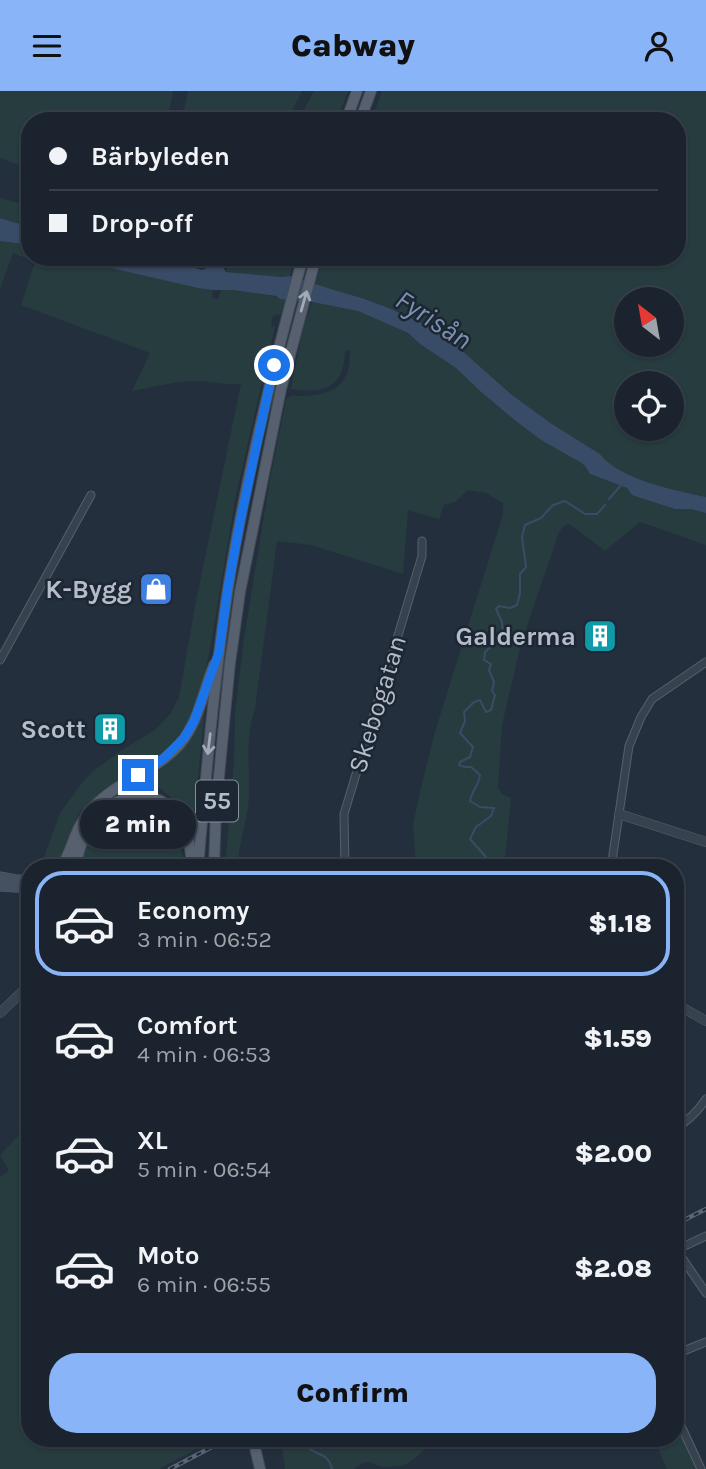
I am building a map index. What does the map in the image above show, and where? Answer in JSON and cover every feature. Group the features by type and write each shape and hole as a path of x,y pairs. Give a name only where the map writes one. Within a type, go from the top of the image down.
{"main road":[{"path":"349,112 357,91"},
{"path":"363,112 371,91"},
{"name":"55","path":"199,859 207,759 228,587 268,388 300,266"},
{"name":"55","path":"214,859 223,734 240,592 281,389 314,266"},
{"path":"65,859 76,832 96,804 164,758 184,738 194,721 219,652"},
{"path":"77,859 86,834 104,810 128,797 144,796 158,799 176,813 187,834 191,859"},
{"path":"0,877 21,880"},
{"path":"0,886 21,887"},
{"path":"249,1447 254,1469"},
{"path":"255,1447 260,1469"}],"street":[{"path":"0,660 91,495"},
{"name":"Skebogatan","path":"345,859 344,814 422,556 422,541"},
{"path":"612,859 629,746 641,717 652,699 706,661"},
{"path":"619,814 706,842"},
{"path":"0,1013 21,993"},
{"path":"684,1009 706,1021"},
{"path":"684,1124 706,1099"},
{"path":"684,1246 706,1236"},
{"path":"684,1261 706,1293"},
{"path":"684,1350 706,1342"},
{"path":"684,1432 701,1469"}],"green space":[{"path":"0,91 173,91 169,112 21,112 21,166 0,158"},
{"path":"188,91 302,91 292,112 184,112"},
{"path":"314,91 348,91 340,112 303,112"},
{"path":"382,91 706,91 706,497 648,483 620,471 600,454 512,395 441,332 363,298 315,286 321,266 686,266 686,112 374,112"},
{"path":"0,198 21,204 21,224 0,218"},
{"path":"0,241 21,244 21,256 13,253 0,289"},
{"path":"34,266 105,266 213,290 212,298 218,299 221,290 286,298 281,314 273,316 271,327 275,327 236,495 210,650 201,688 187,724 168,749 101,791 79,813 60,859 43,859 60,813 81,784 93,771 155,730 171,713 179,697 241,384 178,382 132,391 150,353 21,305"},
{"path":"227,266 292,266 290,276 281,277 226,272"},
{"path":"312,302 358,311 408,333 456,368 541,440 580,461 590,474 675,509 706,513 706,545 640,522 605,551 568,523 562,528 521,644 502,725 498,788 502,794 511,798 505,859 415,859 413,824 435,732 503,514 503,503 486,493 468,490 455,502 444,505 439,519 408,510 403,574 311,545 277,541 255,709 249,734 248,808 239,859 226,859 234,762 235,711 244,638 286,400 290,396 314,395 334,389 346,375 349,364 350,350 345,351 341,373 330,386 313,390 291,389 303,328"},
{"path":"205,710 193,825 184,808 160,788 134,784 191,737"},
{"path":"137,801 168,816 177,834 182,859 83,859 97,826 115,808"},
{"path":"21,1133 21,1447 201,1447 159,1469 0,1469 0,1177 9,1170 0,1155"},
{"path":"684,1437 699,1469 667,1469 657,1447 684,1447"},
{"path":"282,1447 426,1447 415,1459 401,1466 385,1467 367,1462 354,1469 285,1469"}],"water":[{"path":"0,218 21,224 21,244 0,241"},
{"path":"103,266 188,266 202,270 222,266 226,272 290,276 389,308 441,332 512,395 621,471 649,483 706,497 706,513 675,509 632,495 627,488 590,474 580,462 541,440 517,422 456,368 408,333 358,311 280,299 276,296 198,288"}],"waterway":[{"path":"609,499 622,484"},
{"path":"487,859 470,839 476,827 491,816 494,808 480,807 470,801 480,775 471,767 459,765 470,757 473,747 460,733 465,721 464,712 474,702 480,700 486,712 491,710 495,695 492,691 494,682 489,670 491,664 484,660 485,652 503,636 502,622 496,609 499,606 510,608 517,605 520,574 526,567 522,537 525,525 541,518 553,505 565,501 585,514 597,514 605,505"},
{"path":"308,1447 326,1457 332,1469"}],"railway":[{"path":"684,1220 706,1209"},
{"path":"170,1469 212,1447"}],"place":[{"name":"K-Bygg","path":"156,589"},
{"name":"Galderma","path":"600,636"},
{"name":"Scott","path":"110,729"}],"route":[{"path":"138,775 164,758 184,738 194,721 219,652 240,522 274,365"}],"water label":[{"name":"Fyrisån","path":"434,319"}]}
